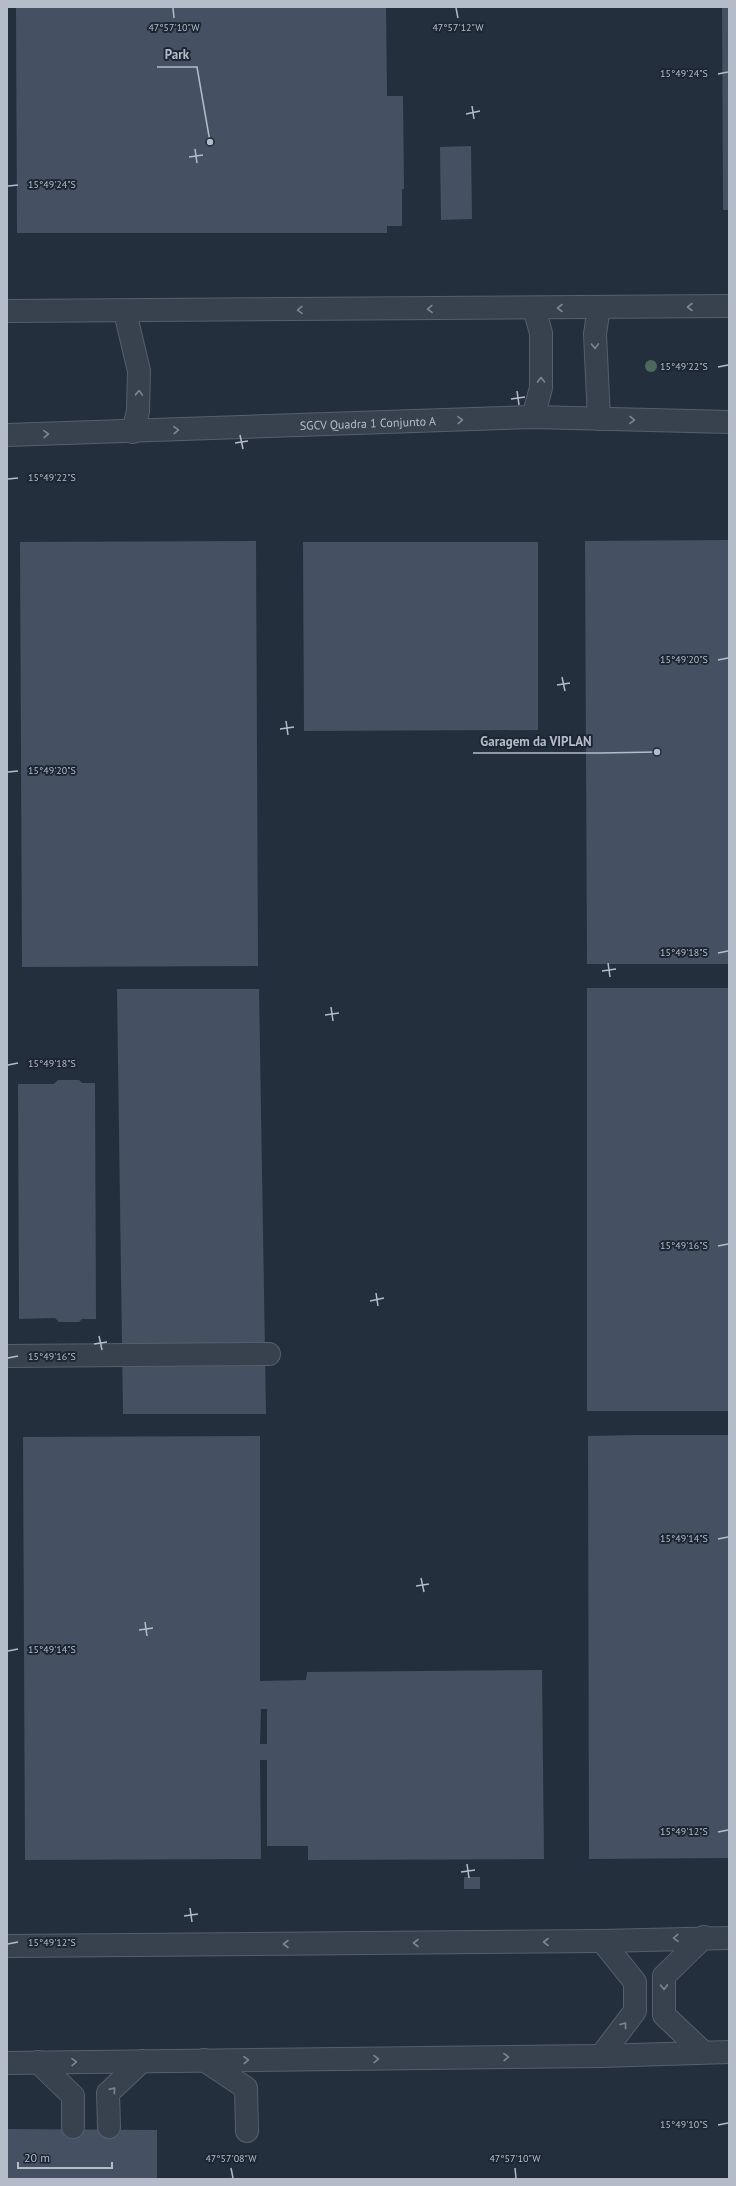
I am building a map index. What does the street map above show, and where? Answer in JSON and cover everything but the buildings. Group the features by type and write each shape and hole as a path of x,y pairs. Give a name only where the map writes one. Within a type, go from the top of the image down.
{"street":[{"path":"7,311 125,312 729,306"},
{"path":"599,307 595,334 599,419"},
{"path":"533,418 541,388 541,333 534,308"},
{"path":"125,312 139,371 138,411 133,432"},
{"name":"SGCV Quadra 1 Conjunto A","path":"7,435 533,418 729,422"},
{"path":"7,1356 269,1354"},
{"path":"7,1946 602,1941 704,1937 729,1938"},
{"path":"703,2052 664,2015 664,1976 704,1937"},
{"path":"601,2056 635,2011 635,1982 602,1941"},
{"path":"7,2063 601,2056 729,2052"},
{"path":"204,2060 246,2088 247,2131"},
{"path":"109,2127 108,2093 142,2061"},
{"path":"38,2062 73,2096 73,2127"}],"place":[{"name":"Park","path":"210,142"},
{"name":"Garagem da VIPLAN","path":"657,752"}]}
